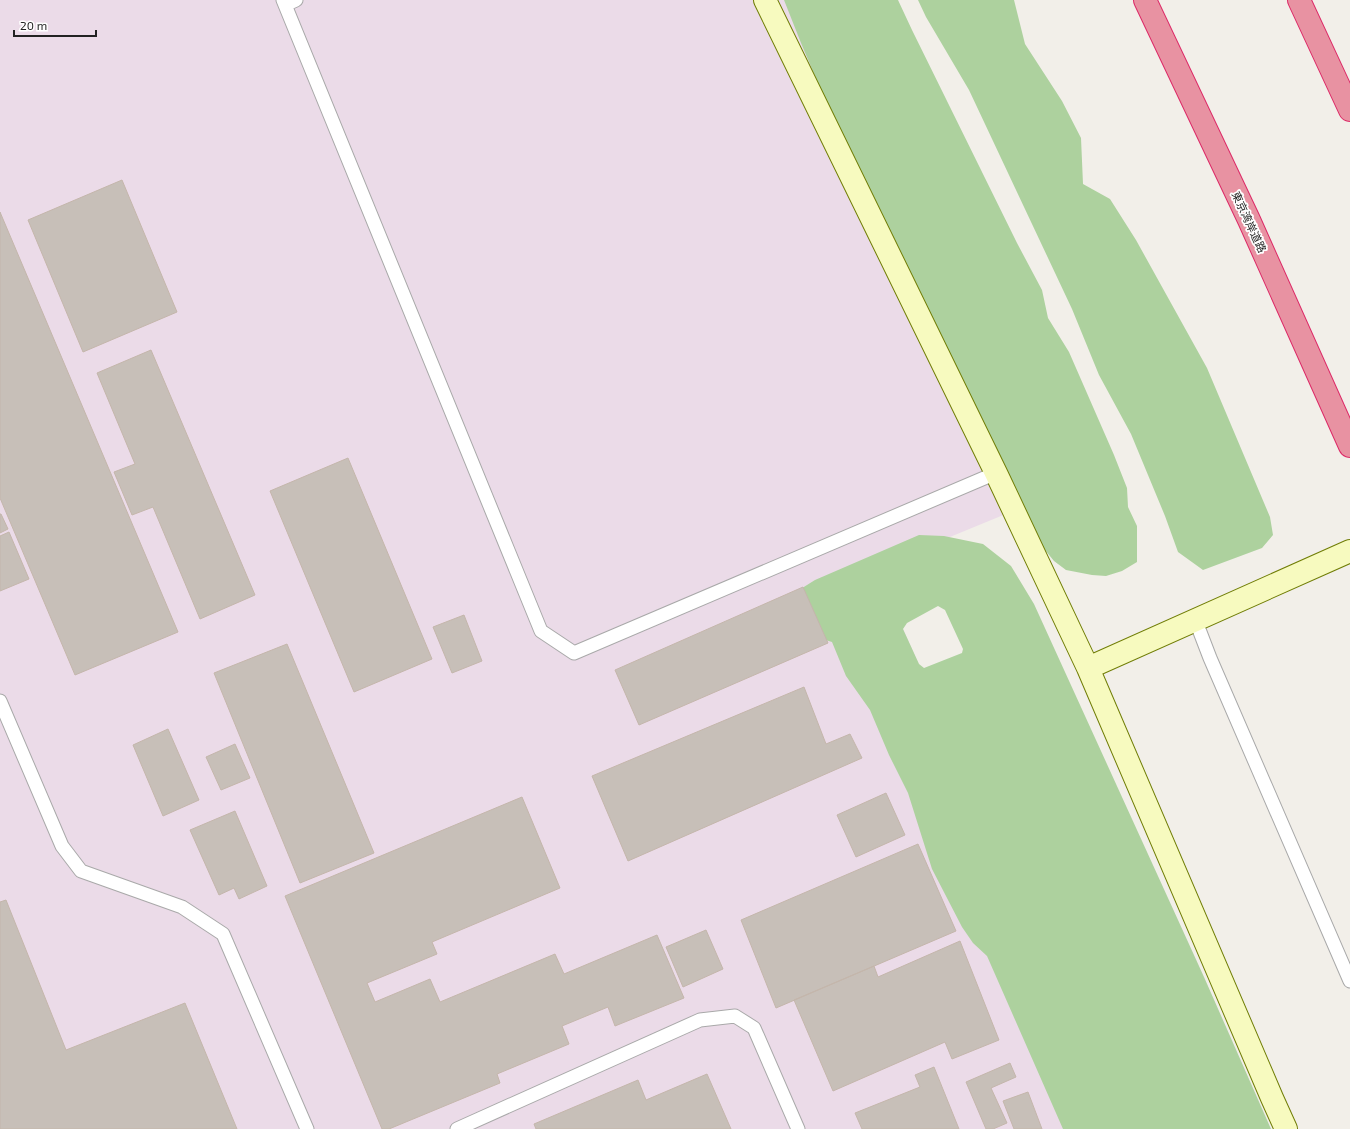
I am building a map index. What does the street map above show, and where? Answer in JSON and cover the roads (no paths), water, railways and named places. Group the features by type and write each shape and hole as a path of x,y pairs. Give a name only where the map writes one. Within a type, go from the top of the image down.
{"highway":[{"name":"東京湾岸道路","path":"1145,0 1249,220 1350,446"},
{"path":"1299,0 1350,110"}],"street":[{"path":"765,0 996,473 1088,668 1286,1129"},
{"path":"1088,668 1350,551"}],"lane":[{"path":"288,2 542,630 574,653 996,473"},
{"path":"1195,619 1210,658 1350,981"},
{"path":"0,701 6,731 62,846 81,871 182,907 223,934 307,1129"},
{"path":"457,1129 700,1020 735,1016 754,1028 798,1129"}]}
